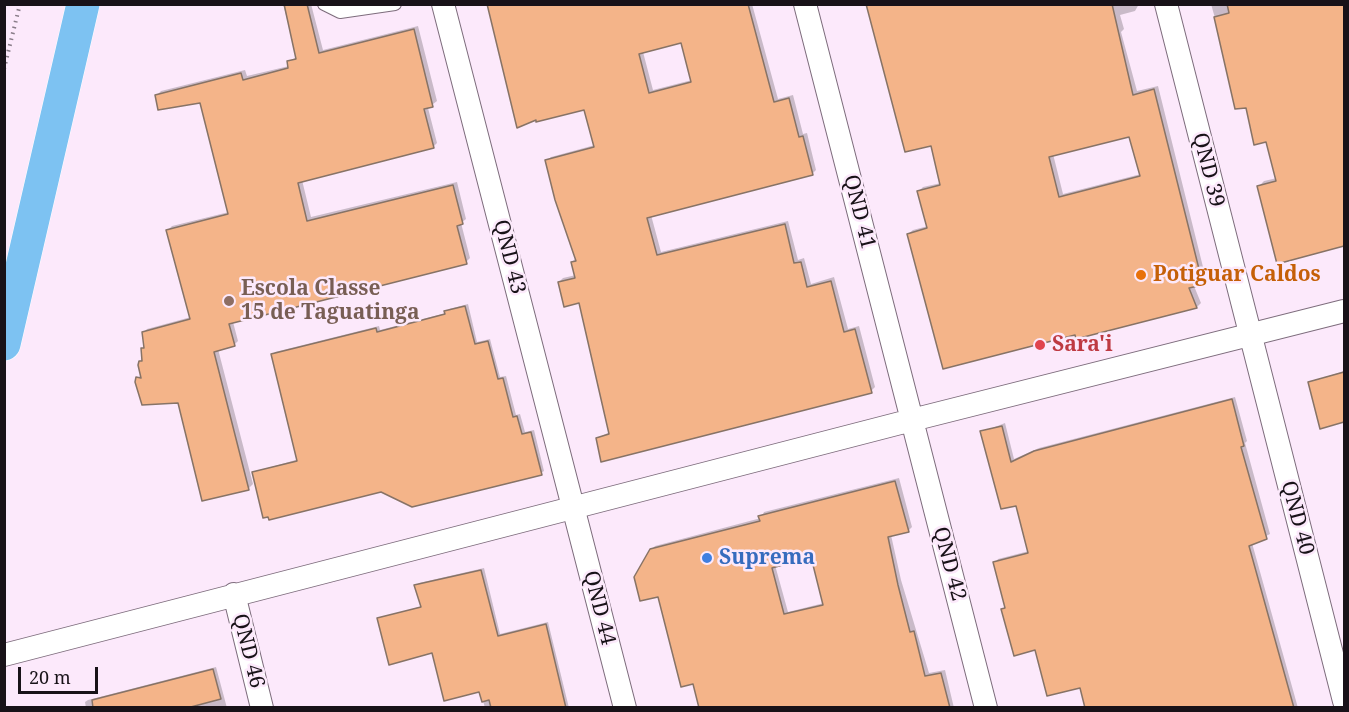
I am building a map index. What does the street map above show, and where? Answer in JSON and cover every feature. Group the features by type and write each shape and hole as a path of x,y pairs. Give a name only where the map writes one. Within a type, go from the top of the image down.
{"highway":[{"path":"4,344 17,299 83,4"},
{"path":"4,268 17,299"}],"street":[{"name":"QND 43","path":"443,4 574,509"},
{"name":"QND 41","path":"805,4 912,420"},
{"name":"QND 39","path":"1166,4 1250,336"},
{"path":"6,654 1344,311"},
{"name":"QND 40","path":"1250,336 1344,701"},
{"name":"QND 42","path":"912,420 986,708"},
{"name":"QND 44","path":"574,509 625,708"},
{"name":"QND 46","path":"234,594 262,708"}],"lane":[{"path":"324,4 340,12 395,4"}],"path":[{"path":"4,69 20,4"}],"building":[{"path":"284,4 307,4 319,53 414,29 433,107 424,109 434,148 298,183 307,221 453,185 463,224 457,226 467,264 229,324 235,346 214,352 249,490 202,501 178,403 142,405 135,382 136,377 141,378 138,365 139,361 142,361 141,348 144,348 142,332 190,319 166,230 228,214 200,103 158,110 155,95 241,73 243,80 288,68 287,61 296,59"},
{"path":"487,4 748,4 774,102 789,98 799,137 803,136 813,175 647,218 657,255 785,224 794,263 801,262 807,287 831,281 844,332 855,329 872,393 601,462 596,438 609,434 579,303 564,307 558,282 575,278 571,262 576,261 555,200 545,160 594,147 584,110 536,122 536,120 517,128","holes":["681,43 691,82 649,93 639,54"]},
{"path":"866,4 1112,4 1133,95 1154,89 1203,285 1189,288 1197,308 1076,339 1075,335 943,369 907,234 927,228 917,191 940,185 931,146 905,152","holes":["1129,137 1140,176 1059,197 1049,157"]},
{"path":"1227,4 1344,4 1344,246 1277,264 1257,186 1276,181 1266,142 1254,145 1246,108 1235,109 1214,17 1229,13"},
{"path":"465,306 475,344 488,341 498,379 503,378 513,417 517,416 522,434 531,432 542,475 412,507 381,492 269,520 268,517 263,518 252,472 297,461 271,354 376,328 377,332 445,314 444,311"},
{"path":"1344,372 1344,422 1320,429 1308,382"},
{"path":"1232,399 1244,446 1241,447 1267,539 1249,546 1294,708 1085,708 1080,688 1047,696 1035,650 1014,656 1001,609 1005,608 993,562 1028,553 1016,506 1001,509 980,431 1002,426 1011,462 1034,451"},
{"path":"895,481 909,532 888,537 898,585 910,632 914,631 925,676 941,673 950,708 699,708 693,684 681,687 658,597 640,601 634,577 650,549 760,521 758,516","holes":["811,557 823,605 784,614 772,568"]},
{"path":"481,570 498,636 546,624 566,708 491,708 489,700 482,702 479,692 444,701 432,653 389,665 377,618 421,607 414,585"},
{"path":"213,669 221,699 187,708 93,708 92,700"}],"place":[{"name":"Potiguar Caldos","path":"1141,275"},
{"name":"Escola Classe 15 de Taguatinga","path":"229,301"},
{"name":"Sara'i","path":"1040,345"},
{"name":"Suprema","path":"707,558"}]}
